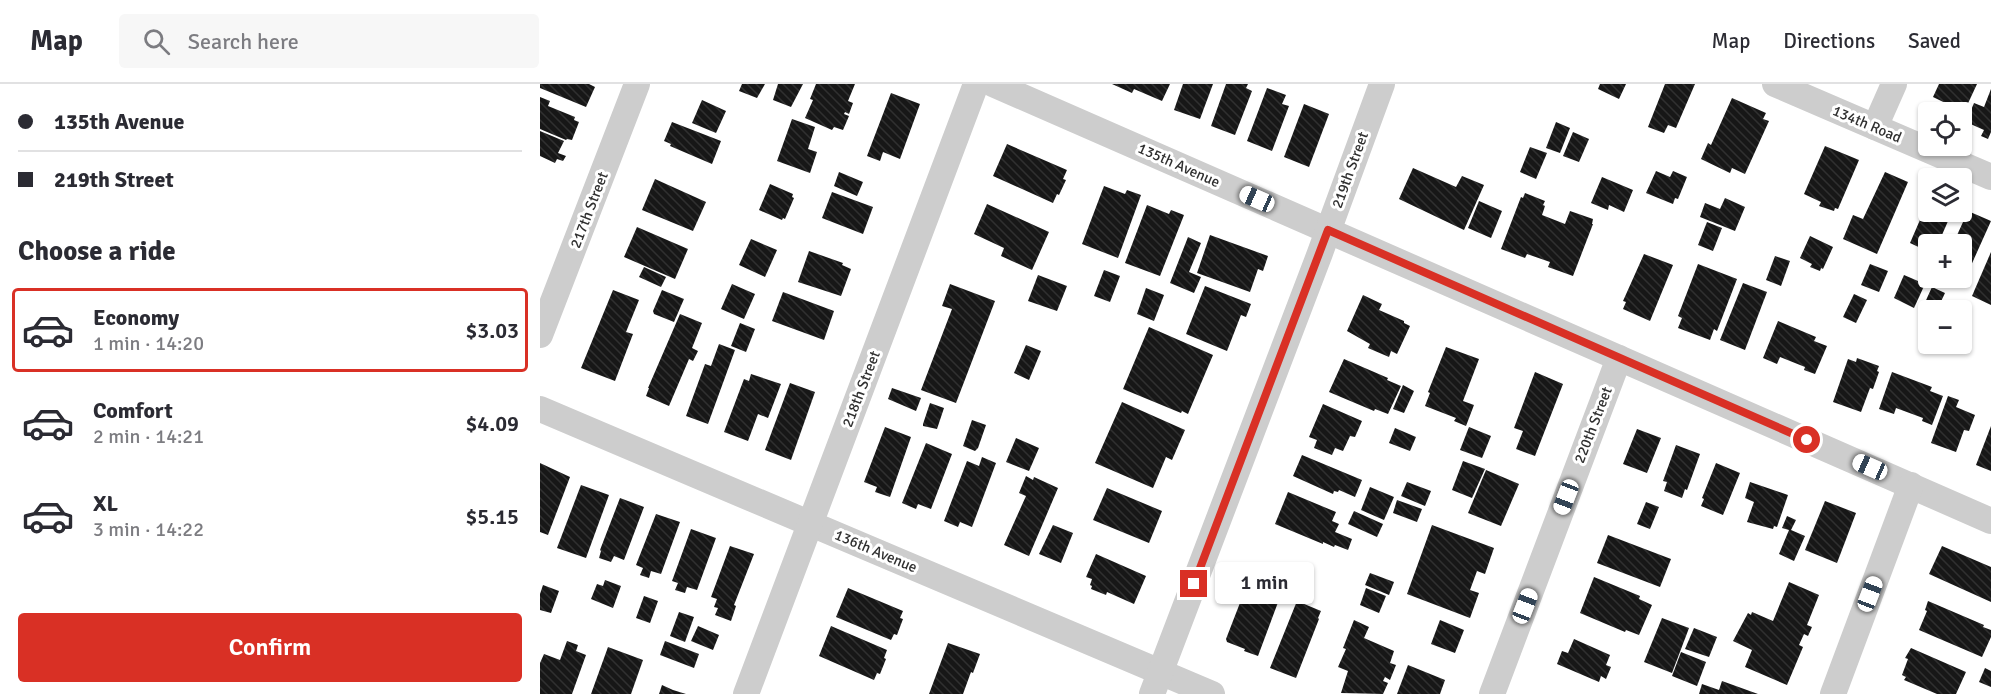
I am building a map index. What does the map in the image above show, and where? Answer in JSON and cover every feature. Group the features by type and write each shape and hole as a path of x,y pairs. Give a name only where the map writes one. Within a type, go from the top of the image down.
{"street":[{"name":"217th Street","path":"540,335 637,84"},
{"name":"218th Street","path":"746,694 976,84"},
{"name":"135th Avenue","path":"993,84 1991,520"},
{"name":"219th Street","path":"1156,683 1382,84"},
{"name":"134th Road","path":"1775,84 1991,177"},
{"path":"1875,127 1894,84"},
{"name":"220th Street","path":"1492,694 1618,358"},
{"name":"136th Avenue","path":"540,409 810,523 1156,683 1212,694"},
{"path":"1833,694 1911,485"}],"building":[{"path":"540,84 589,84 595,87 586,107 540,88"},
{"path":"742,84 765,84 757,98 739,91"},
{"path":"778,84 803,84 791,107 773,100"},
{"path":"816,84 855,84 848,101 853,103 849,114 845,112 844,114 849,116 843,130 834,127 832,130 805,118 813,100 810,99"},
{"path":"1112,84 1170,84 1162,101 1134,89 1132,93"},
{"path":"1183,84 1213,84 1200,119 1174,110"},
{"path":"1226,84 1248,84 1246,88 1252,91 1235,135 1211,126"},
{"path":"1600,84 1626,84 1619,99 1598,89"},
{"path":"1665,84 1695,84 1676,128 1668,125 1664,133 1648,127"},
{"path":"1939,84 1977,84 1969,102 1943,102 1933,97"},
{"path":"1267,88 1286,95 1282,104 1289,106 1272,151 1247,141"},
{"path":"1991,89 1991,132 1988,139 1981,136 1984,130 1972,125 1974,103 1984,107"},
{"path":"891,93 920,104 900,159 883,152 880,161 867,156"},
{"path":"540,97 550,101 548,106 575,117 574,120 579,122 572,140 566,140 540,129"},
{"path":"1732,98 1766,113 1763,119 1769,121 1745,174 1732,168 1730,173 1701,159 1708,143 1711,145"},
{"path":"702,100 726,111 716,133 692,123"},
{"path":"1304,104 1329,114 1309,167 1284,157"},
{"path":"792,119 815,127 808,149 817,152 810,173 777,161"},
{"path":"672,122 721,141 712,164 670,146 671,144 664,141"},
{"path":"1556,122 1570,128 1560,153 1546,148"},
{"path":"540,131 564,141 558,153 566,156 563,161 557,159 555,163 540,156"},
{"path":"1573,132 1589,139 1579,162 1563,156"},
{"path":"1007,144 1067,170 1063,179 1066,180 1053,203 993,176"},
{"path":"1825,146 1859,160 1838,209 1835,208 1834,211 1819,206 1821,202 1804,194"},
{"path":"1530,147 1547,153 1536,179 1520,172"},
{"path":"1413,168 1456,187 1462,176 1484,185 1464,230 1399,199"},
{"path":"1656,171 1670,177 1673,171 1687,177 1678,199 1675,198 1673,204 1646,193"},
{"path":"839,172 863,182 857,196 834,186"},
{"path":"1885,172 1908,182 1877,254 1843,239 1853,215 1863,219"},
{"path":"1602,177 1633,190 1624,212 1609,205 1608,210 1591,203"},
{"path":"655,179 706,202 693,231 642,210"},
{"path":"770,184 793,194 794,198 785,219 782,220 759,210"},
{"path":"1104,186 1125,194 1127,190 1141,195 1118,258 1082,244"},
{"path":"832,192 873,207 863,234 822,218"},
{"path":"1525,193 1545,201 1542,215 1565,224 1570,211 1593,219 1573,276 1548,267 1550,262 1527,254 1525,258 1501,249 1521,197 1523,198"},
{"path":"1725,198 1745,207 1735,231 1700,217 1705,203 1720,209"},
{"path":"1479,201 1502,211 1491,238 1468,228"},
{"path":"987,204 1049,232 1032,270 1001,256 1004,248 974,234"},
{"path":"1147,205 1169,214 1171,210 1184,215 1160,276 1125,263"},
{"path":"1972,213 1991,221 1972,263 1972,234 1958,234 1963,222 1972,222"},
{"path":"1707,222 1722,228 1713,251 1698,245"},
{"path":"1919,222 1948,222 1942,234 1918,234 1918,247 1910,243"},
{"path":"637,227 688,249 675,279 624,257"},
{"path":"1210,235 1268,256 1263,271 1258,269 1250,292 1197,273"},
{"path":"1810,236 1833,247 1820,271 1810,267 1812,264 1800,258"},
{"path":"1188,237 1201,243 1189,272 1201,277 1194,293 1170,283"},
{"path":"751,239 777,250 765,277 739,265"},
{"path":"809,251 843,263 842,265 851,269 841,296 798,282"},
{"path":"1991,252 1991,305 1972,296"},
{"path":"1644,254 1673,265 1650,321 1623,309 1626,302 1623,301"},
{"path":"1775,256 1790,261 1781,286 1766,280"},
{"path":"1698,264 1737,279 1717,331 1714,329 1710,340 1678,328 1682,318 1678,316"},
{"path":"1870,264 1888,271 1879,292 1861,285"},
{"path":"644,267 666,277 661,287 639,277"},
{"path":"1104,270 1120,276 1110,302 1094,296"},
{"path":"1038,275 1067,286 1057,311 1028,301"},
{"path":"1904,275 1918,281 1918,288 1923,288 1914,308 1894,298"},
{"path":"1743,283 1767,292 1745,350 1720,340"},
{"path":"732,284 755,294 744,319 721,309"},
{"path":"950,284 995,301 956,403 921,390 952,309 942,306"},
{"path":"1205,286 1251,304 1246,317 1241,315 1227,351 1186,334"},
{"path":"1146,288 1164,295 1154,321 1137,314"},
{"path":"1932,288 1945,293 1942,300 1926,300"},
{"path":"613,290 639,300 626,332 633,334 615,381 581,368"},
{"path":"662,290 684,299 674,322 654,314 653,311"},
{"path":"783,292 834,311 824,340 772,321"},
{"path":"1854,294 1867,300 1856,323 1843,317"},
{"path":"1363,295 1382,304 1379,310 1410,326 1397,354 1391,351 1389,357 1368,348 1370,344 1347,331"},
{"path":"680,314 702,323 692,348 698,351 693,361 689,359 669,406 646,396"},
{"path":"1778,321 1816,337 1814,341 1827,346 1815,374 1804,370 1805,367 1780,357 1777,364 1763,358"},
{"path":"740,323 755,329 746,352 731,346"},
{"path":"1149,327 1213,355 1188,414 1123,389"},
{"path":"719,344 735,350 708,424 686,416 705,364 711,366"},
{"path":"1026,345 1041,351 1029,380 1014,373"},
{"path":"1446,347 1479,359 1463,401 1474,405 1466,426 1454,421 1456,418 1425,406 1430,393 1428,392"},
{"path":"1857,358 1879,366 1873,389 1870,388 1861,412 1833,402 1848,359 1856,362"},
{"path":"1344,359 1401,386 1388,414 1375,409 1374,411 1329,392"},
{"path":"1535,372 1563,384 1535,456 1516,449 1523,431 1514,428"},
{"path":"1892,372 1932,387 1930,391 1943,396 1932,425 1922,421 1923,418 1896,408 1894,414 1879,409"},
{"path":"751,374 781,384 768,418 758,414 748,441 724,432 744,379 749,381"},
{"path":"790,383 815,392 791,460 765,450"},
{"path":"1403,385 1414,391 1404,413 1393,409"},
{"path":"892,388 921,398 916,411 888,399"},
{"path":"1948,396 1959,400 1956,407 1975,415 1969,431 1964,430 1956,452 1931,443"},
{"path":"1122,402 1185,430 1172,460 1166,457 1153,488 1095,463"},
{"path":"930,403 944,408 937,429 923,426"},
{"path":"1323,404 1362,421 1355,437 1350,436 1343,451 1335,448 1332,455 1314,448 1317,440 1309,437"},
{"path":"972,420 986,425 975,451 963,446"},
{"path":"1991,426 1991,471 1976,465"},
{"path":"885,427 911,437 890,497 875,492 877,487 864,482"},
{"path":"1469,427 1491,436 1482,458 1460,450"},
{"path":"1395,428 1416,437 1410,451 1389,443"},
{"path":"1637,429 1661,438 1647,473 1623,464"},
{"path":"1016,438 1039,448 1029,471 1006,462"},
{"path":"926,443 952,454 931,509 918,504 916,509 902,503"},
{"path":"1676,445 1700,454 1682,498 1664,491 1667,482 1663,481"},
{"path":"1302,455 1362,480 1355,497 1339,490 1334,491 1333,494 1293,476"},
{"path":"982,457 996,463 972,527 960,522 958,527 944,521 967,461 979,466"},
{"path":"1463,461 1485,469 1472,498 1452,490"},
{"path":"540,463 570,477 548,535 540,532"},
{"path":"1716,463 1740,473 1723,515 1701,506"},
{"path":"1486,470 1519,484 1501,526 1468,513"},
{"path":"1026,476 1033,480 1034,477 1058,488 1029,556 1004,545 1026,496 1019,493"},
{"path":"1407,482 1431,491 1425,506 1401,496"},
{"path":"1750,482 1788,495 1777,527 1774,526 1773,529 1747,522 1754,502 1745,498"},
{"path":"581,485 609,495 586,558 557,548"},
{"path":"1370,487 1394,497 1384,520 1361,510"},
{"path":"1107,488 1162,511 1149,543 1093,520"},
{"path":"1288,492 1336,512 1332,521 1339,524 1335,532 1352,539 1348,550 1323,542 1323,544 1275,524"},
{"path":"620,498 644,507 624,560 614,556 611,562 599,558 600,550"},
{"path":"1397,500 1422,509 1417,522 1393,513"},
{"path":"1825,501 1856,513 1837,563 1805,550"},
{"path":"1646,502 1659,507 1650,529 1637,524"},
{"path":"1354,511 1383,524 1377,537 1348,524"},
{"path":"656,514 680,522 661,574 651,571 649,578 640,575 643,568 636,565"},
{"path":"1787,516 1796,520 1791,530 1805,536 1794,561 1779,554 1789,530 1782,528"},
{"path":"1053,525 1073,533 1061,563 1039,554"},
{"path":"1432,525 1494,548 1485,574 1477,571 1470,590 1479,593 1470,618 1407,594"},
{"path":"691,529 716,538 697,590 687,587 685,593 675,590 678,583 672,581"},
{"path":"1608,535 1671,559 1660,587 1597,563"},
{"path":"730,546 754,554 734,605 736,606 731,621 715,615 718,608 714,607 717,599 711,597"},
{"path":"1942,546 1991,567 1991,602 1929,574"},
{"path":"1096,554 1146,576 1134,604 1107,592 1106,595 1091,589 1092,579 1086,577"},
{"path":"1370,573 1394,582 1389,595 1365,585"},
{"path":"1250,577 1283,589 1258,656 1227,642 1226,639"},
{"path":"1594,577 1640,596 1639,599 1652,605 1639,635 1626,630 1625,632 1580,613"},
{"path":"605,580 621,586 613,608 591,599 597,584 603,586"},
{"path":"1789,582 1819,595 1807,625 1812,627 1808,636 1804,634 1799,645 1803,647 1787,685 1745,667 1752,650 1733,641 1748,613 1751,615 1752,612 1773,621"},
{"path":"543,585 559,591 551,613 540,610 540,594"},
{"path":"848,588 903,611 900,618 903,619 897,635 894,634 891,640 836,617"},
{"path":"1366,588 1386,596 1379,613 1360,605"},
{"path":"644,596 658,601 650,623 636,618"},
{"path":"1297,601 1321,611 1296,678 1270,668"},
{"path":"1928,601 1991,630 1991,637 1982,657 1919,630 1927,611 1925,610"},
{"path":"679,612 694,617 685,642 670,636"},
{"path":"1662,618 1689,628 1672,673 1644,662"},
{"path":"1354,620 1369,627 1364,638 1394,651 1390,663 1396,665 1390,680 1385,677 1383,681 1388,683 1383,694 1341,693 1348,671 1338,667"},
{"path":"1440,620 1464,630 1455,653 1431,644"},
{"path":"698,626 719,635 713,650 691,641"},
{"path":"831,626 887,650 880,674 877,673 874,680 819,656"},
{"path":"1694,628 1717,637 1709,657 1685,649"},
{"path":"1574,639 1610,655 1606,665 1611,667 1606,679 1601,676 1599,682 1557,664 1562,651 1568,653"},
{"path":"567,641 578,645 576,651 586,655 572,694 540,694 540,663 544,654 560,660"},
{"path":"665,641 699,654 694,668 660,655"},
{"path":"948,643 980,654 973,673 971,672 963,694 929,694"},
{"path":"608,647 643,660 631,694 591,694"},
{"path":"1911,648 1966,672 1956,694 1937,694 1904,680 1906,677 1902,675 1908,659 1905,658"},
{"path":"1681,652 1706,662 1697,686 1672,676"},
{"path":"1408,665 1445,680 1440,694 1397,694"},
{"path":"1985,668 1991,671 1991,687 1979,682"},
{"path":"1722,681 1758,694 1699,694 1702,684 1719,690"},
{"path":"662,685 673,690 686,694 659,694"}],"route":[{"path":"1194,584 1328,230 1807,440"}]}
